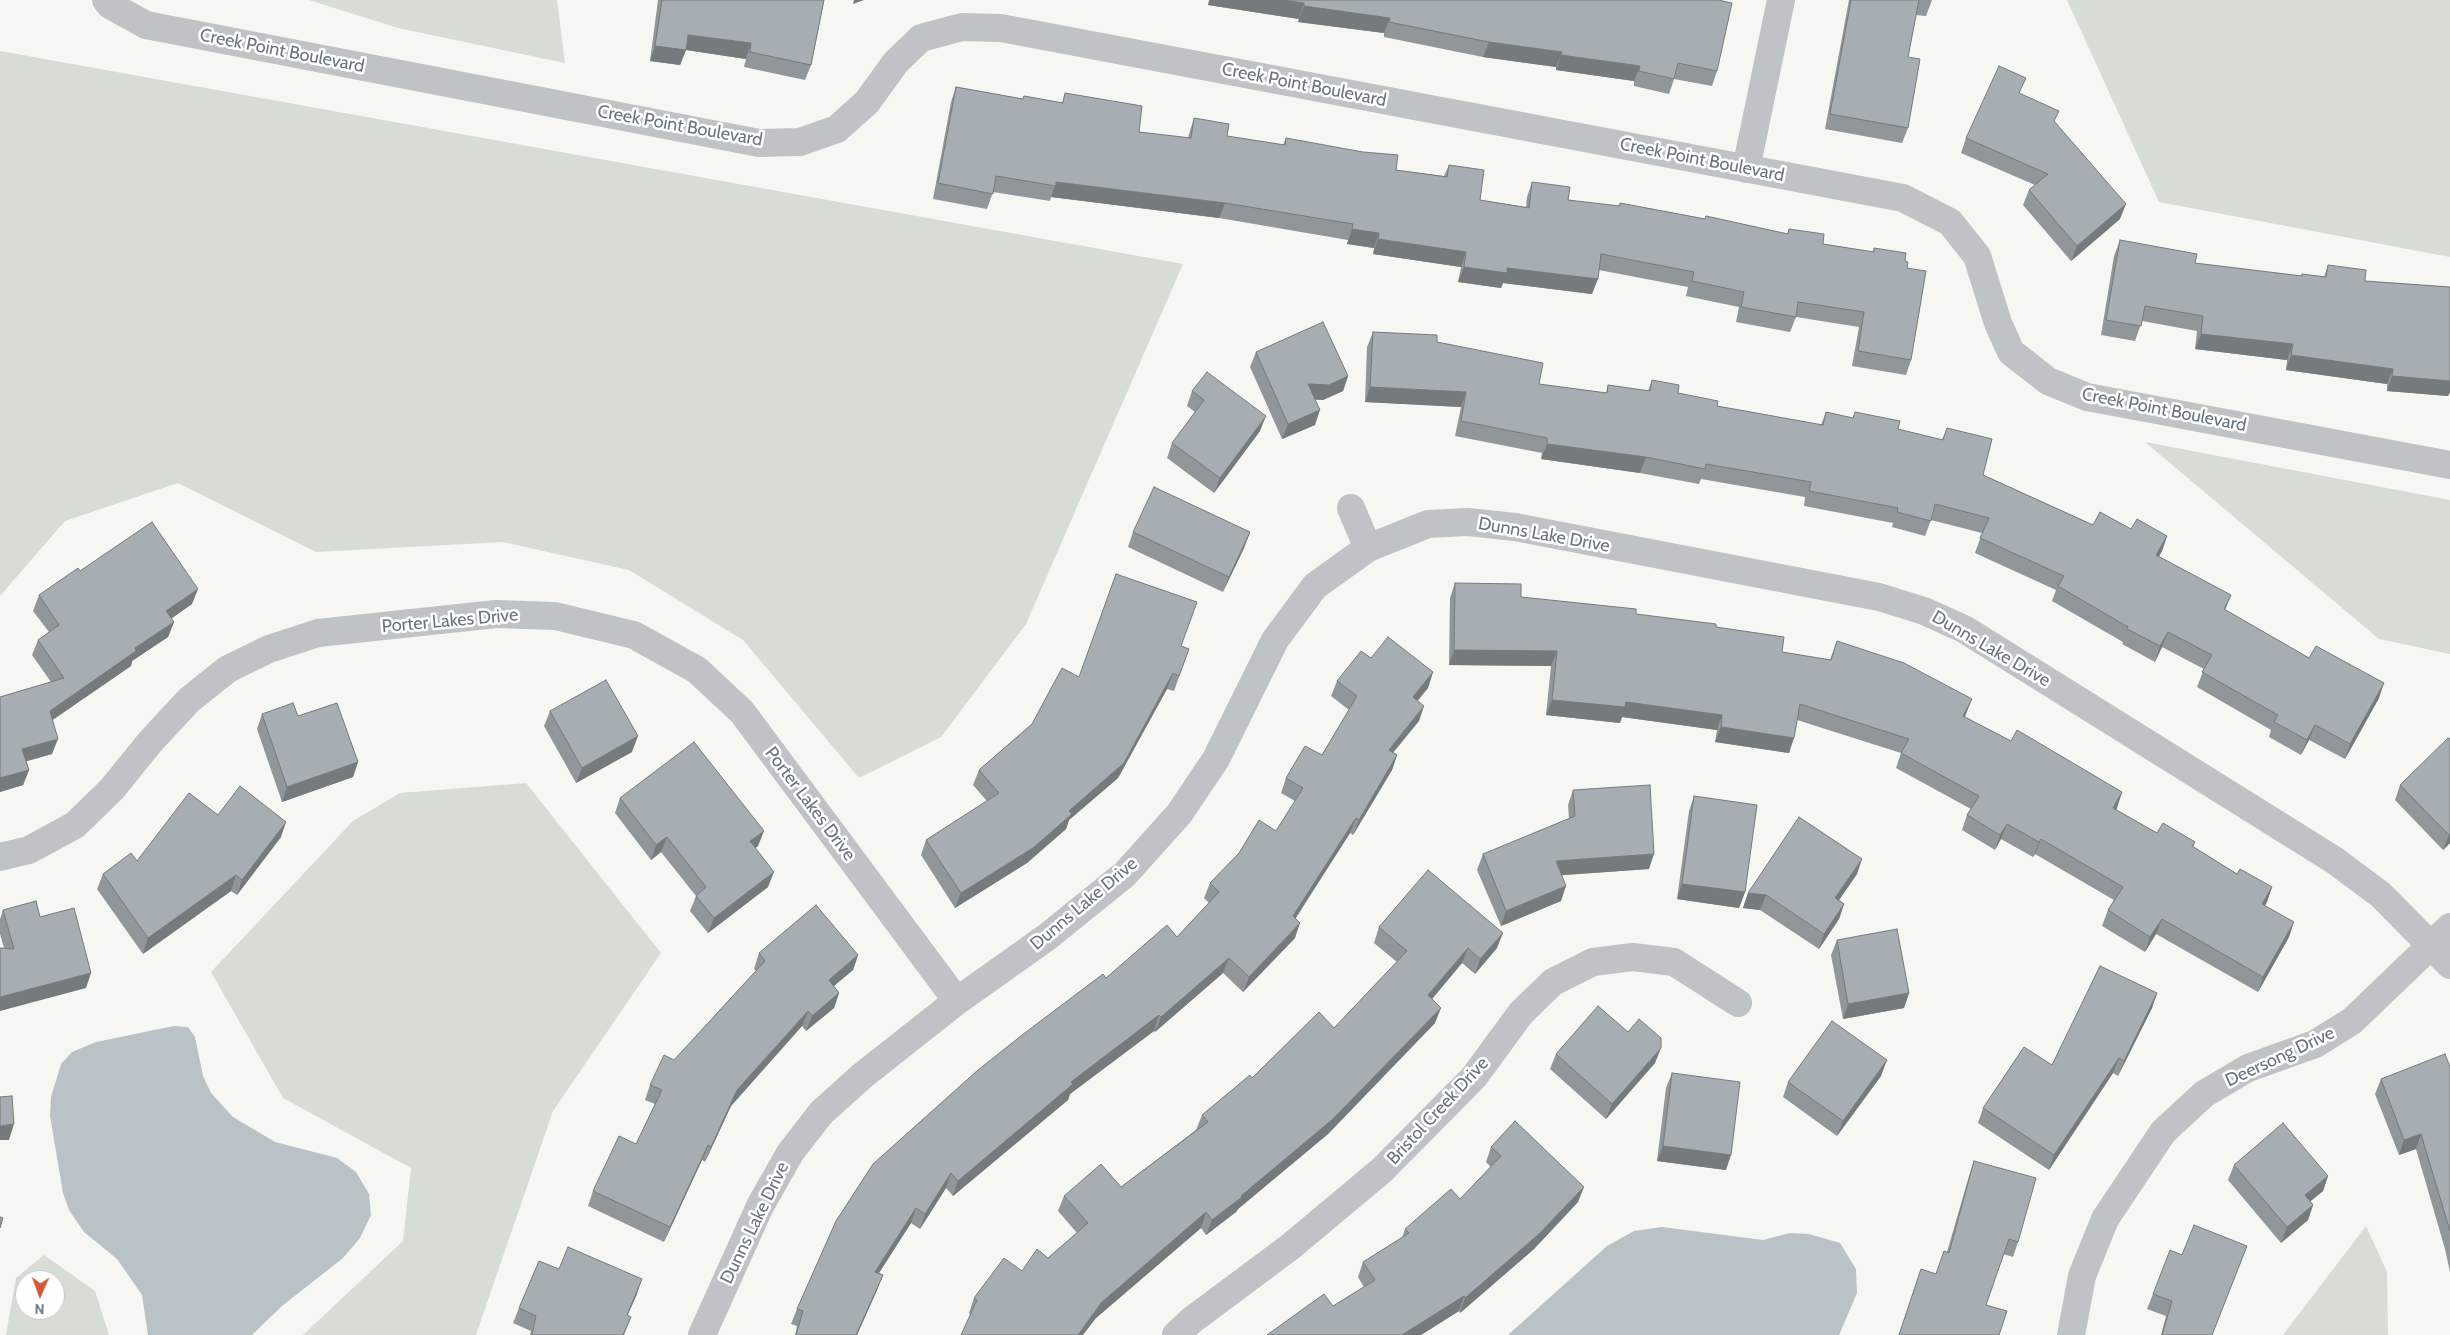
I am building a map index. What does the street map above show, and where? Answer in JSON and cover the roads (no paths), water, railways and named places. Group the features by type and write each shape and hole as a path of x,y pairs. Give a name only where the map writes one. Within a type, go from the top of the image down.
{"street":[{"name":"Creek Point Boulevard","path":"106,0 110,5 146,25 759,143 800,142 837,129 867,102 896,62 921,38 962,27 1001,28 1903,198 1950,222 1977,256 1998,323 2011,352 2048,381 2087,397 2450,465"},
{"path":"1746,169 1781,0"},
{"path":"1351,508 1368,548"},
{"name":"Dunns Lake Drive","path":"702,1335 760,1206 790,1153 821,1114 862,1076 957,1001 1047,937 1125,874 1179,814 1216,759 1274,640 1316,586 1368,548 1428,524 1468,522 1524,529 1869,596 1924,611 1964,629 2334,860 2440,936 2450,964"},
{"name":"Porter Lakes Drive","path":"0,857 29,850 75,825 112,790 150,742 190,700 228,669 269,649 318,633 496,614 555,616 634,635 697,670 742,712 957,1001"},
{"name":"Deersong Drive","path":"2071,1335 2082,1276 2105,1219 2163,1132 2204,1094 2248,1068 2315,1044 2352,1021 2440,936"},
{"name":"Bristol Creek Drive","path":"1176,1335 1192,1320 1290,1247 1382,1170 1474,1077 1521,1013 1553,982 1593,962 1633,957 1674,962 1738,1004"}]}
